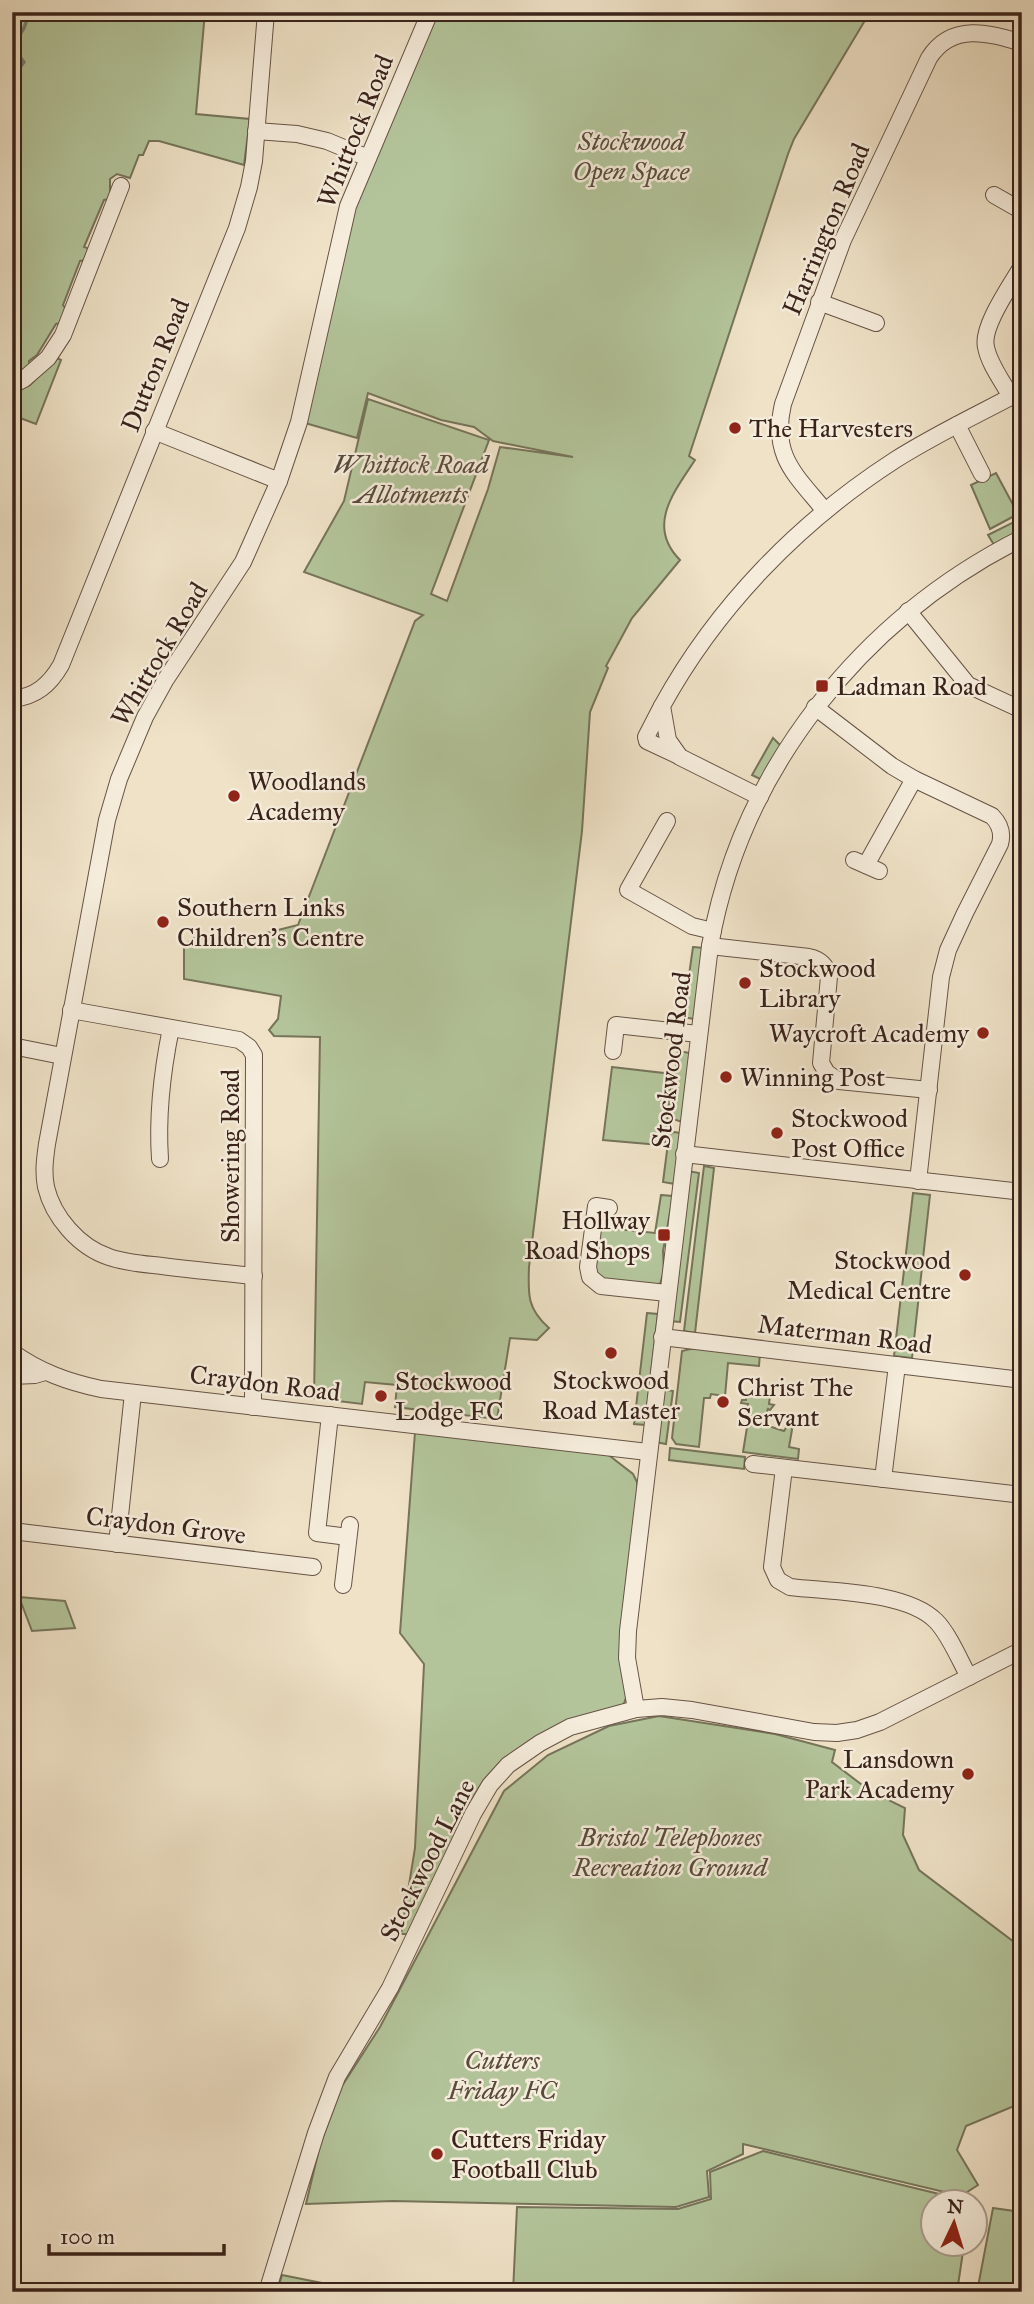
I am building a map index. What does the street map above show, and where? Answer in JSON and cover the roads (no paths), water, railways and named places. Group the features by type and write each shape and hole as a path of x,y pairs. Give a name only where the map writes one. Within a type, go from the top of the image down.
{"street":[{"name":"Dutton Road","path":"12,699 22,698 50,683 61,665 237,228 249,187 266,12"},
{"name":"Whittock Road","path":"254,1276 107,1257 84,1244 66,1227 53,1207 46,1187 44,1167 62,1056 107,820 119,779 131,747 166,679 243,562 279,481 299,422 348,206 430,12"},
{"name":"Harrington Road","path":"825,511 788,465 782,451 779,431 783,404 850,222 933,52 946,41 973,32 1022,43"},
{"path":"256,131 297,134 327,141 368,158"},
{"path":"12,385 24,379 48,358 63,335 121,186"},
{"path":"994,195 1022,211"},
{"path":"760,797 680,757 668,740 662,706 704,640 742,591 769,562 825,511 896,460 1016,394 987,352 985,338 1022,267"},
{"path":"819,302 876,323"},
{"path":"957,425 982,474"},
{"path":"154,431 279,481"},
{"name":"Stockwood Road","path":"636,1709 627,1647 648,1452 698,1034 712,938 730,869 760,797 791,742 815,707 869,645 908,611 976,562 1022,538"},
{"path":"908,611 968,685 1022,709"},
{"path":"815,707 892,766 992,817 998,823 1002,834 1000,844 948,950 941,977 918,1181"},
{"path":"866,865 914,779"},
{"path":"667,821 637,856 626,894 712,938 820,961 829,977 821,1063 827,1073 839,1081 929,1090"},
{"name":"Showering Road","path":"71,1010 239,1040 249,1047 254,1055 253,1407"},
{"path":"614,1051 616,1026 698,1034"},
{"path":"160,1159 160,1096 171,1028"},
{"path":"12,1046 62,1056"},
{"path":"684,1154 1022,1192"},
{"path":"609,1208 596,1206 588,1267 590,1276 601,1286 667,1293"},
{"name":"Materman Road","path":"662,1337 1022,1380"},
{"name":"Craydon Road","path":"12,1352 45,1372 80,1385 648,1452"},
{"path":"883,1479 897,1366"},
{"name":"Craydon Road","path":"12,1376 45,1372"},
{"path":"117,1544 133,1393"},
{"path":"330,1415 317,1533 349,1531 344,1585"},
{"path":"752,1464 1022,1495"},
{"path":"784,1468 772,1567 778,1580 790,1587 892,1599 910,1604 937,1622 969,1677"},
{"name":"Craydon Grove","path":"12,1531 313,1567"},
{"name":"Stockwood Lane","path":"267,2292 316,2133 337,2077 390,1988 450,1859 490,1785 508,1765 570,1727 636,1709 662,1707 692,1710 814,1732 857,1730 880,1722 1022,1650"}],"waterway":[{"path":"12,78 24,62 12,47 30,12"}],"place":[{"name":"The Harvesters","path":"735,428"},
{"name":"Ladman Road","path":"822,686"},
{"name":"Woodlands Academy","path":"234,796"},
{"name":"Southern Links Children's Centre","path":"163,922"},
{"name":"Stockwood Library","path":"745,983"},
{"name":"Waycroft Academy","path":"983,1033"},
{"name":"Winning Post","path":"726,1077"},
{"name":"Stockwood Post Office","path":"777,1133"},
{"name":"Hollway Road Shops","path":"664,1235"},
{"name":"Stockwood Medical Centre","path":"965,1275"},
{"name":"Stockwood Road Master","path":"611,1353"},
{"name":"Stockwood Lodge FC","path":"381,1396"},
{"name":"Christ The Servant","path":"723,1402"},
{"name":"Lansdown Park Academy","path":"968,1774"},
{"name":"Cutters Friday Football Club","path":"437,2154"}],"park label":[{"name":"Stockwood Open Space","path":"631,156"},
{"name":"Whittock Road Allotments","path":"411,479"},
{"name":"Bristol Telephones Recreation Ground","path":"670,1852"},
{"name":"Cutters Friday FC","path":"502,2075"}]}
